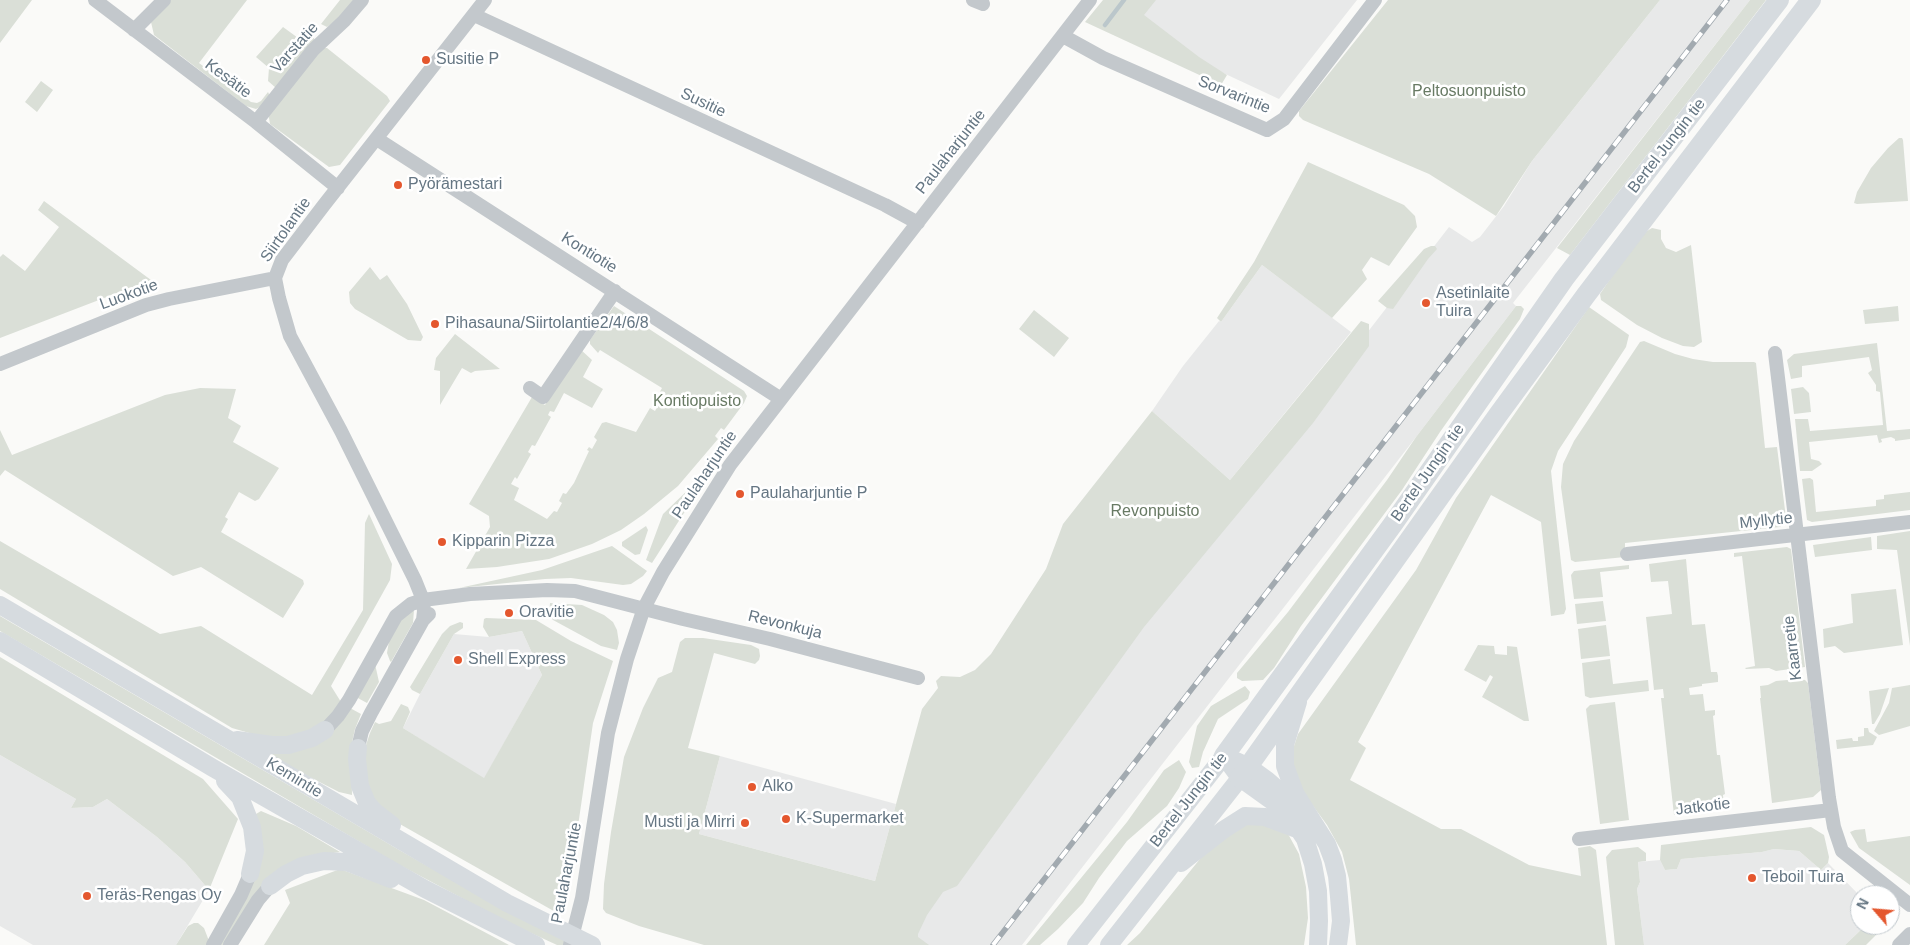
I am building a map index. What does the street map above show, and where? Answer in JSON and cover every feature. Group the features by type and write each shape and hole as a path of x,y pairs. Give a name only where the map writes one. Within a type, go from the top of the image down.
{"highway":[{"name":"Bertel Jungin tie","path":"1224,756 1393,524 1564,279 1779,0"},
{"name":"Bertel Jungin tie","path":"1244,772 1498,415 1586,295 1811,0"}],"main road":[{"name":"Kemintie","path":"0,604 449,870 507,903 592,945"},
{"name":"Kemintie","path":"0,641 213,768 425,888 536,945"},
{"path":"1299,696 1285,745 1285,766 1305,825 1305,839 1315,874 1319,921 1318,945"},
{"path":"228,738 272,745 288,745 312,738 325,730"},
{"path":"358,748 357,764 360,786 367,803 375,812 449,870"},
{"path":"1224,756 1244,772 1286,795 1305,825 1327,844 1338,876 1341,921 1338,945"},
{"name":"Bertel Jungin tie","path":"1076,945 1224,756"},
{"path":"213,768 240,797 252,827 255,851 250,874"},
{"name":"Bertel Jungin tie","path":"1109,945 1244,772"},
{"path":"1158,883 1223,830 1246,816 1265,817 1305,825"},
{"path":"270,886 286,874 302,866 324,861 347,862 399,882 425,888"},
{"path":"1310,945 1319,921"},
{"path":"1341,921 1349,945"}],"street":[{"name":"Kesätie","path":"95,0 256,122 338,188"},
{"path":"134,30 164,0"},
{"name":"Varstatie","path":"256,122 313,50 344,21 362,0"},
{"name":"Siirtolantie","path":"423,620 423,600 415,580 350,448 290,336 275,278 282,260 485,0"},
{"name":"Paulaharjuntie","path":"570,945 582,898 608,733 627,659 644,608 663,572 730,466 1090,0"},
{"name":"Sorvarintie","path":"1063,36 1103,58 1267,130 1284,119 1375,0"},
{"name":"Susitie","path":"474,15 886,205 918,223"},
{"name":"Kontiotie","path":"377,139 781,399"},
{"name":"Luokotie","path":"0,364 146,305 169,298 275,278"},
{"path":"530,388 544,397 615,291"},
{"name":"Kaarretie","path":"1775,353 1831,810 1838,842 1842,851 1910,905"},
{"name":"Myllytie","path":"1627,554 1910,522"},
{"path":"325,730 338,716 396,616 410,597 415,580"},
{"path":"396,616 411,604 423,600 470,594 548,590 575,591 644,608"},
{"path":"358,748 362,731 371,713 423,620 435,607 455,597"},
{"name":"Revonkuja","path":"644,608 918,678"},
{"name":"Jatkotie","path":"1579,839 1831,810"},
{"path":"213,945 241,895 250,874"},
{"path":"230,945 258,900 270,886"},
{"path":"1899,945 1910,934"}],"shaded area":[{"path":"1154,0 1357,0 1279,99 1131,30"},
{"path":"1660,0 1750,0 1513,303 1516,306 1416,437 1022,945 893,945 1449,227 1472,242 1480,237 1504,206 1532,161"},
{"path":"1262,265 1351,332 1230,480 1152,411 1183,366 1219,321 1221,322"},
{"path":"522,631 542,675 484,779 403,728 454,634 489,637"},
{"path":"0,755 76,799 71,808 93,807 107,799 157,837 185,862 209,890 176,945 33,945 0,926"},
{"name":"K-Supermarket","path":"720,756 896,804 875,881 699,834"},
{"path":"1774,849 1799,851 1821,870 1828,863 1850,886 1850,935 1856,935 1845,945 1644,945 1637,889 1640,882 1638,862 1660,860 1665,870 1677,869 1681,859 1762,852"}],"green space":[{"path":"0,0 32,0 0,43"},
{"path":"171,0 247,0 199,63 251,102 257,103 261,101 268,92 270,96 262,106 256,109 246,106 154,35 151,22"},
{"path":"340,0 356,0 341,17 327,27 321,24"},
{"path":"1103,0 1156,0 1144,15 1199,57 1227,75 1221,85 1085,22"},
{"name":"Peltosuonpuisto","path":"1388,0 1660,0 1532,161 1496,216 1429,174 1303,120 1299,116 1299,111"},
{"path":"1750,0 1766,0 1570,255 1557,248"},
{"path":"283,27 305,43 312,35 315,40 276,88 268,81 269,68 256,57"},
{"path":"323,48 327,48 387,96 390,101 340,165 329,167 270,124 268,112"},
{"path":"41,81 53,90 37,112 25,102"},
{"path":"1899,138 1903,140 1908,201 1854,203 1857,192 1871,168"},
{"path":"1308,162 1404,205 1415,216 1417,227 1389,266 1371,257 1362,270 1367,279 1332,318 1262,265 1221,322 1217,318 1254,262"},
{"path":"44,201 151,280 0,338 0,257 3,254 25,271 59,227 38,210"},
{"path":"1652,228 1661,230 1661,239 1666,248 1676,252 1691,245 1702,342 1694,347 1683,346 1662,338 1637,325 1601,300 1600,294 1621,263 1642,234"},
{"path":"1435,246 1437,249 1393,309 1387,308 1378,301 1424,249"},
{"path":"370,267 380,280 387,275 407,304 423,337 421,341 408,340 355,309 350,303 349,292"},
{"name":"Kontiopuisto","path":"614,306 744,391 747,396 744,403 724,430 721,428 715,436 718,439 678,486 621,530 592,544 549,559 497,567 466,569 490,527 489,516 469,504 532,397 545,405 580,349 592,360 583,377 603,389 592,408 564,393 554,412 550,411 548,415 551,417 535,446 532,445 528,452 531,454 517,479 515,477 511,484 519,488 514,500 547,519 554,511 557,512 562,503 559,501 563,493 566,494 574,483 589,451 587,450 589,447 592,449 597,440 594,437 602,423 606,422 636,432 650,408 655,411 661,400 657,397 662,388 600,350 598,353 590,344 590,340"},
{"path":"1516,306 1521,306 1524,309 1520,319 1440,432 1402,490 1301,626 1274,668 1263,680 1242,681 1237,678 1237,673 1288,612 1387,480 1416,437"},
{"path":"1898,306 1899,321 1865,324 1863,310"},
{"path":"1589,307 1629,335 1626,347 1558,451 1551,471 1566,609 1564,614 1551,616 1541,522 1491,495 1358,742 1366,748 1350,780 1441,829 1461,829 1529,865 1581,876 1578,848 1590,846 1596,850 1607,945 1356,945 1349,879 1342,852 1327,825 1297,784 1293,766 1293,749 1298,734 1416,570 1456,498"},
{"path":"1034,310 1069,338 1054,357 1019,329"},
{"name":"Revonpuisto","path":"1361,321 1369,324 1369,346 1313,423 1144,627 957,886 943,892 927,915 918,934 918,937 929,945 704,945 639,926 606,913 603,909 604,884 624,757 643,708 658,678 672,672 680,642 685,638 703,638 751,645 759,649 760,656 755,664 714,653 688,748 720,756 699,834 875,881 922,709 938,688 936,681 941,676 960,677 975,670 991,654 1046,569 1063,524 1152,411 1230,480"},
{"path":"455,334 500,369 471,373 462,368 440,405 440,371 434,370 436,358"},
{"path":"1644,341 1675,354 1693,359 1713,362 1756,363 1765,448 1777,447 1786,518 1784,524 1780,527 1625,543 1625,557 1575,562 1571,560 1561,487 1563,464 1574,441 1640,342"},
{"path":"1877,343 1887,431 1910,429 1910,439 1895,441 1891,437 1881,439 1882,442 1879,443 1877,435 1809,442 1811,459 1822,464 1812,471 1800,471 1795,419 1808,419 1810,431 1883,425 1880,392 1876,391 1876,385 1868,373 1872,370 1869,357 1802,366 1802,377 1791,379 1787,360 1794,354"},
{"path":"1803,387 1809,393 1811,412 1794,414 1791,389"},
{"path":"200,388 236,389 228,418 241,426 233,442 279,468 259,499 255,501 239,492 225,517 228,519 221,532 303,580 304,584 283,618 201,567 173,576 5,470 0,476 0,430 12,455 165,395"},
{"path":"711,464 698,491 652,563 646,560 663,514 692,486"},
{"path":"1810,478 1813,480 1816,512 1876,506 1876,500 1884,499 1884,495 1910,492 1910,510 1812,522 1807,520 1802,479"},
{"path":"369,514 392,564 390,580 331,686 341,702 332,715 320,726 295,738 263,737 232,728 0,589 0,541 160,634 201,626 312,695 363,610 365,523"},
{"path":"646,526 648,530 640,554 635,555 622,546 622,542"},
{"path":"1910,531 1910,646 1897,550 1877,549 1877,536"},
{"path":"1871,537 1872,550 1815,557 1813,545"},
{"path":"612,546 647,571 643,576 631,584 623,585 571,578 459,588 542,570"},
{"path":"1787,547 1791,549 1805,667 1776,671 1769,668 1746,669 1755,666 1742,556 1734,557 1734,553"},
{"path":"1686,559 1692,625 1705,624 1711,672 1717,672 1718,676 1718,682 1689,688 1690,695 1703,694 1705,711 1715,710 1715,715 1713,716 1717,755 1720,755 1725,794 1723,795 1724,809 1674,815 1661,698 1664,698 1663,689 1654,690 1646,617 1672,614 1668,581 1651,582 1649,564"},
{"path":"1629,565 1629,569 1600,572 1603,597 1574,599 1571,575 1574,571"},
{"path":"1896,589 1903,645 1844,653 1835,646 1824,648 1823,629 1853,623 1851,594"},
{"path":"1603,601 1606,621 1577,624 1575,604"},
{"path":"550,603 582,605 604,615 613,622 617,630 619,643 617,650 601,646 553,620 549,615"},
{"path":"414,610 413,623 391,662 387,653 389,641 401,619"},
{"path":"0,616 401,851 508,912 574,945 557,945 505,921 394,862 0,631"},
{"path":"484,619 536,620 571,641 613,661 593,723 570,881 559,914 398,823 381,810 366,786 365,748 370,733 375,722 379,724 391,721 401,704 408,707 410,712 403,728 484,778 542,675 522,631 489,637 483,627"},
{"path":"460,622 463,623 463,628 454,634 420,694 412,690 410,687 442,634 450,626"},
{"path":"1606,625 1610,656 1581,659 1578,629"},
{"path":"1478,645 1494,646 1495,654 1507,655 1507,646 1517,647 1529,721 1524,721 1482,697 1493,677 1490,675 1486,682 1464,670"},
{"path":"0,657 203,779 238,819 209,890 185,862 157,837 107,799 93,807 71,808 76,799 0,755"},
{"path":"1610,659 1613,684 1648,680 1649,691 1590,698 1585,696 1582,663"},
{"path":"375,664 379,682 367,703 356,697"},
{"path":"1805,680 1808,683 1821,790 1813,797 1772,803 1760,686 1776,681"},
{"path":"1910,685 1910,726 1879,735 1874,731 1889,703 1892,688"},
{"path":"1245,686 1250,692 1248,699 1218,719 1203,752 1199,767 1192,768 1189,762 1197,726 1211,706"},
{"path":"1889,688 1880,714 1874,724 1872,724 1869,691"},
{"path":"1615,702 1629,820 1600,824 1586,709 1590,705"},
{"path":"350,708 361,714 351,747 352,795 339,792 265,752 279,752"},
{"path":"1864,728 1868,728 1869,732 1877,737 1873,745 1837,749 1836,740 1852,738 1853,741 1858,741 1858,737 1864,736"},
{"path":"1179,760 1186,772 1179,788 1167,806 1127,841 1083,903 1058,929 1040,945 1026,945 1127,822 1164,770"},
{"path":"261,811 296,826 340,852 303,858 225,945 217,945 245,897 256,814"},
{"path":"1260,823 1287,832 1299,854 1306,887 1308,918 1304,945 1127,945 1140,933 1204,854 1242,825"},
{"path":"1811,827 1824,835 1829,857 1828,863 1821,870 1799,851 1774,849 1762,852 1681,859 1677,869 1665,870 1660,860 1661,845"},
{"path":"1865,829 1867,842 1910,836 1910,885 1859,848 1850,832"},
{"path":"1638,847 1646,853 1646,861 1638,862 1640,882 1637,889 1644,945 1615,945 1606,857 1612,850"},
{"path":"340,869 424,900 509,945 264,945 290,903 285,890"},
{"path":"198,923 204,928 209,941 207,945 176,945 188,926"},
{"path":"1856,935 1876,935 1866,945 1845,945"}],"waterway":[{"path":"1105,25 1124,0"}],"railway":[{"path":"993,945 1727,0"}],"place":[{"name":"Susitie P","path":"426,60"},
{"name":"Pyörämestari","path":"398,185"},
{"name":"Asetinlaite Tuira","path":"1426,303"},
{"name":"Pihasauna/Siirtolantie2/4/6/8","path":"435,324"},
{"name":"Paulaharjuntie P","path":"740,494"},
{"name":"Kipparin Pizza","path":"442,542"},
{"name":"Oravitie","path":"509,613"},
{"name":"Shell Express","path":"458,660"},
{"name":"Alko","path":"752,787"},
{"name":"K-Supermarket","path":"786,819"},
{"name":"Musti ja Mirri","path":"745,823"},
{"name":"Teboil Tuira","path":"1752,878"},
{"name":"Teräs-Rengas Oy","path":"87,896"}]}
